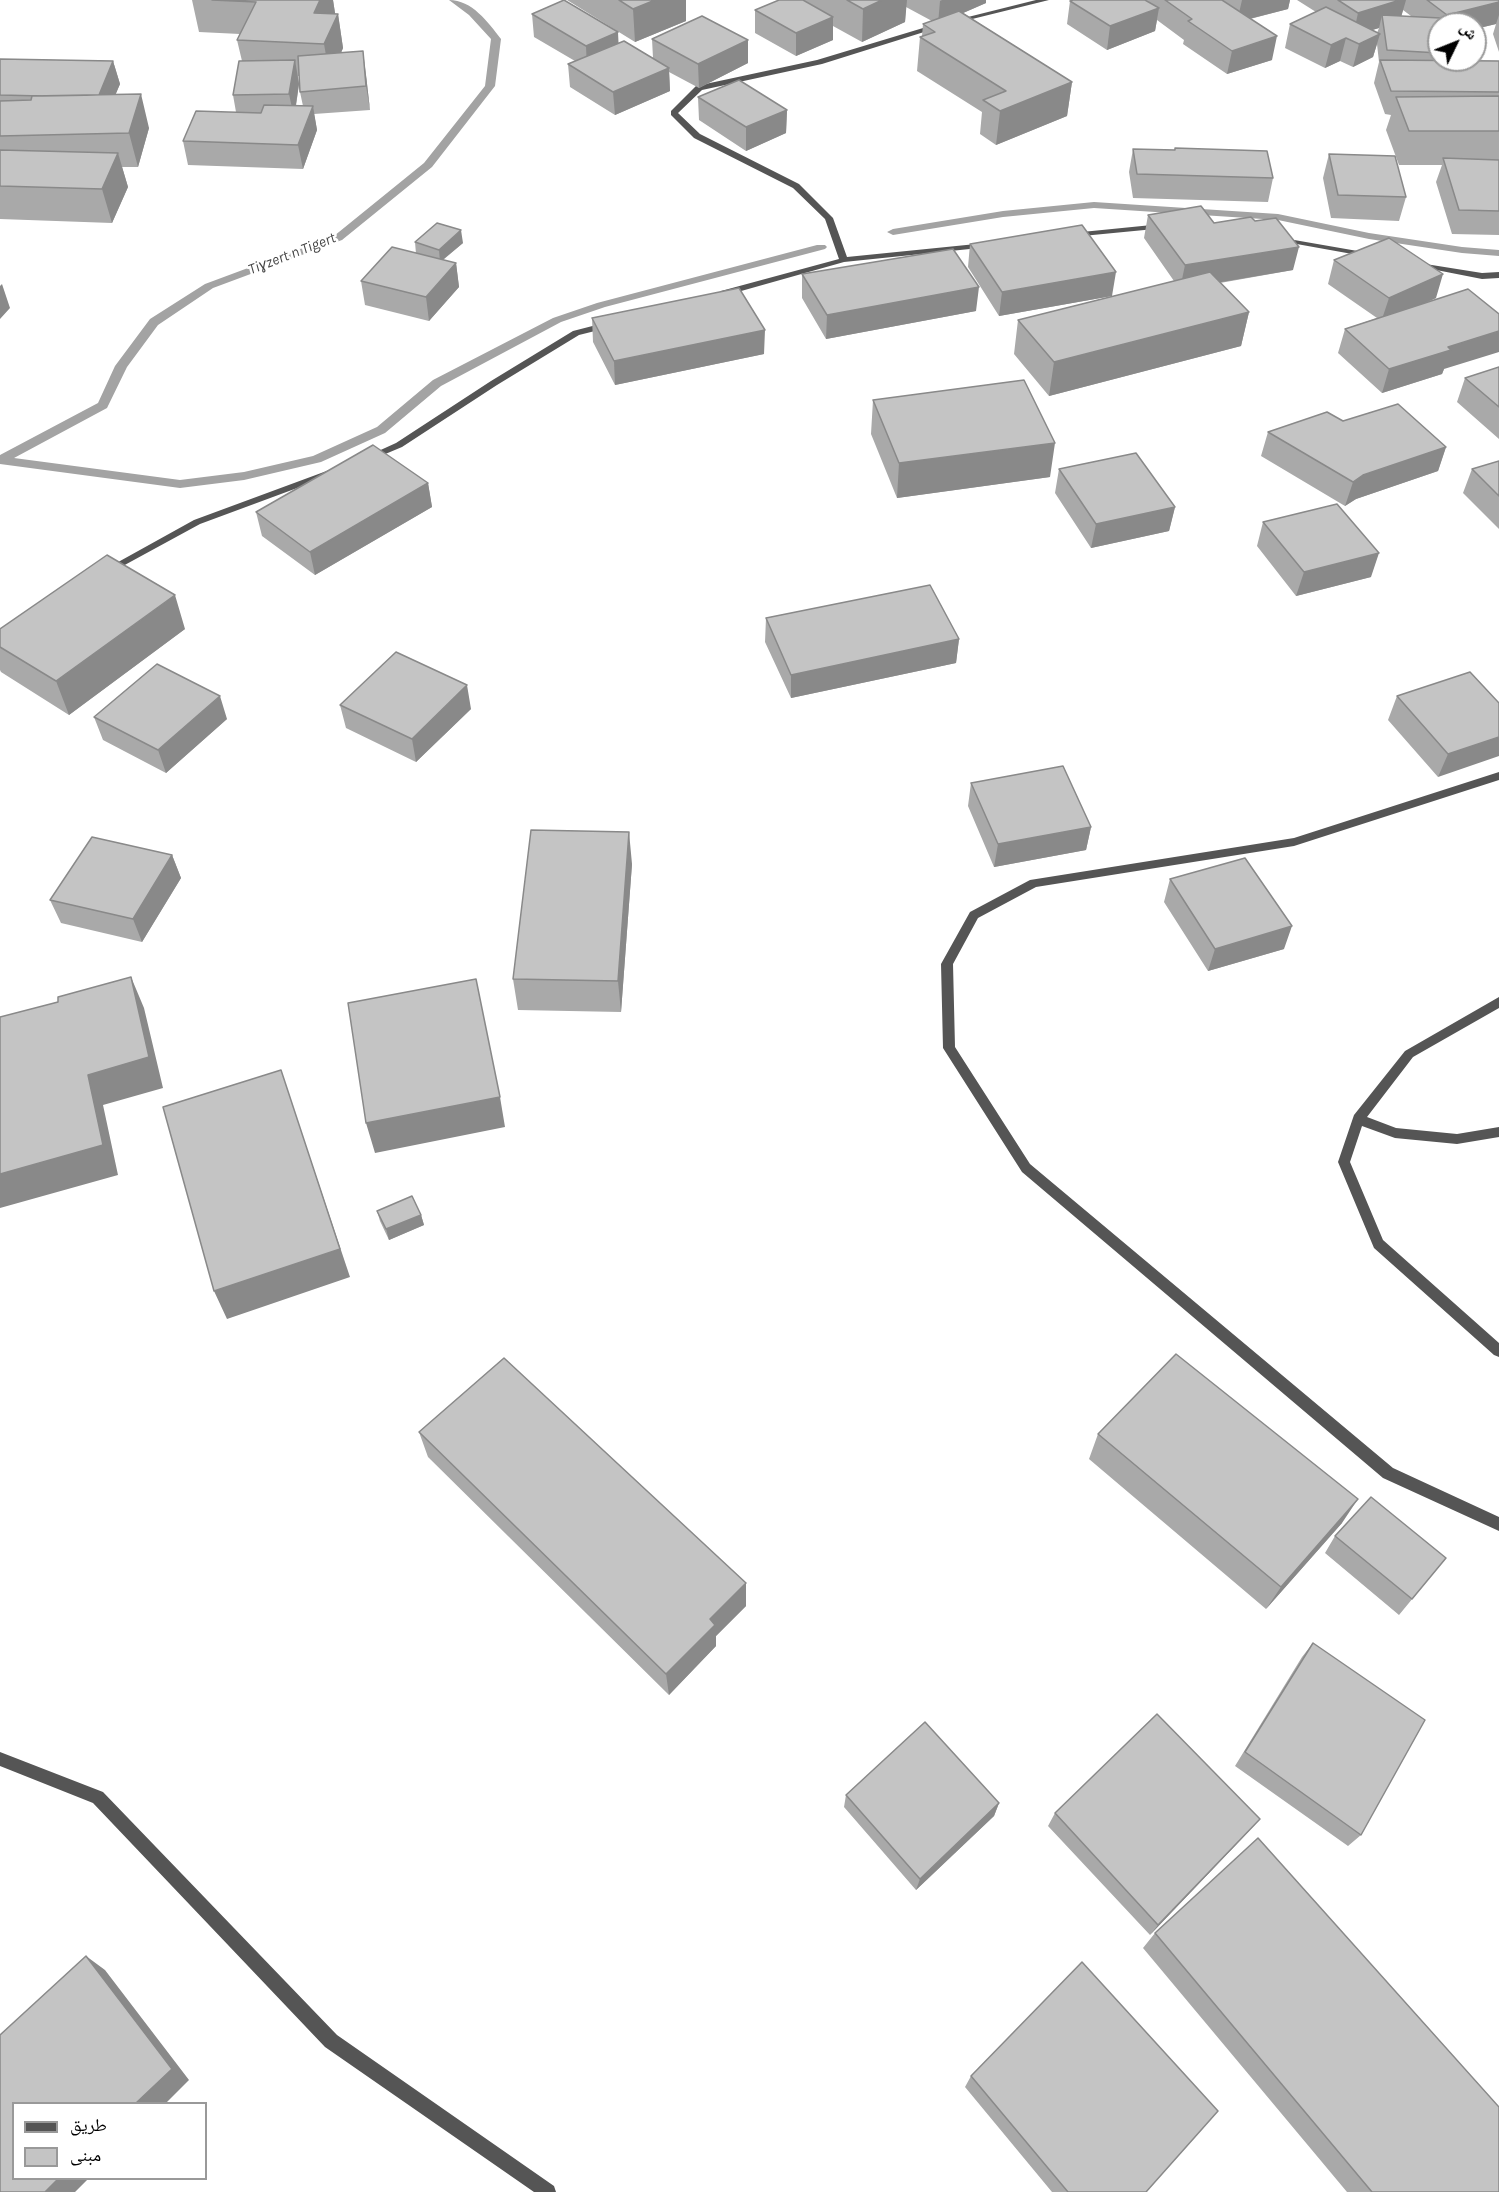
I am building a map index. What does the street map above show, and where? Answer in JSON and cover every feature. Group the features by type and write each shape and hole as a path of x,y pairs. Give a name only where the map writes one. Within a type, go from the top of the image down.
{"street":[{"path":"951,22 1045,0"},
{"path":"844,260 829,218 796,186 697,136 674,113 699,88 819,62 940,26"},
{"path":"1058,237 1175,226"},
{"path":"1266,236 1380,257"},
{"path":"710,297 844,260 998,243"},
{"path":"1402,261 1482,276 1499,275"},
{"path":"356,462 399,445 576,333 621,321"},
{"path":"94,578 197,522 345,466"},
{"path":"1499,776 1294,842 1034,883 974,915 946,964 949,1048 1026,1168 1388,1473 1499,1524"},
{"path":"1499,1002 1409,1054 1358,1119 1344,1162 1378,1244 1499,1351"},
{"path":"1358,1119 1395,1133 1457,1139 1499,1132"},
{"path":"0,1760 98,1797 332,2041 548,2192"}],"building":[{"path":"212,0 320,0 314,13 338,14 324,44 237,40 256,2"},
{"path":"564,0 618,32 586,46 532,14"},
{"path":"619,0 655,0 633,9"},
{"path":"779,0 803,0 833,17 796,33 755,10"},
{"path":"847,0 882,0 863,9"},
{"path":"1145,0 1159,8 1110,26 1070,1"},
{"path":"1165,0 1222,0 1277,36 1232,51 1188,21 1192,19"},
{"path":"1338,0 1400,0 1358,13"},
{"path":"1427,0 1499,0 1499,2 1459,12 1443,12"},
{"path":"1326,7 1380,34 1359,44 1346,38 1331,45 1290,24"},
{"path":"959,11 1072,82 1000,111 983,100 1006,91 920,37 935,32 923,24"},
{"path":"1382,15 1427,17 1427,52 1387,50"},
{"path":"702,16 748,40 698,64 652,39"},
{"path":"624,41 669,68 613,92 568,64"},
{"path":"363,51 366,86 300,92 298,56"},
{"path":"0,59 113,61 99,95 42,96 0,95"},
{"path":"295,60 289,94 233,95 239,61"},
{"path":"1380,60 1427,60 1427,72 1487,72 1487,61 1499,61 1499,92 1391,91"},
{"path":"739,80 787,110 746,127 698,97"},
{"path":"141,94 129,133 0,136 0,101 31,100 32,96"},
{"path":"1499,96 1499,131 1409,131 1396,97"},
{"path":"264,105 313,106 298,145 183,141 196,111 261,113"},
{"path":"1175,148 1267,151 1273,178 1137,174 1133,149 1175,150"},
{"path":"0,150 118,153 102,189 0,186"},
{"path":"1329,154 1395,156 1406,197 1338,195"},
{"path":"1443,158 1499,160 1499,211 1459,210"},
{"path":"1201,206 1214,223 1251,217 1255,221 1276,218 1299,247 1185,265 1148,215"},
{"path":"437,223 461,230 439,250 415,242"},
{"path":"1082,225 1116,272 1002,292 970,244"},
{"path":"1389,238 1443,274 1389,298 1334,260"},
{"path":"392,247 456,263 426,297 361,281"},
{"path":"953,249 979,287 827,315 802,274"},
{"path":"1210,272 1249,312 1054,362 1018,320"},
{"path":"739,288 765,330 614,361 592,318"},
{"path":"1468,289 1499,314 1499,331 1448,347 1451,350 1389,369 1345,329"},
{"path":"1499,367 1499,407 1465,378"},
{"path":"1024,380 1055,443 899,463 873,400"},
{"path":"1398,404 1446,447 1363,475 1353,482 1268,432 1327,412 1343,421"},
{"path":"373,445 428,483 310,552 256,512"},
{"path":"1136,453 1175,507 1096,524 1059,469"},
{"path":"1499,461 1499,496 1472,469"},
{"path":"1337,504 1379,553 1304,572 1263,522"},
{"path":"107,555 175,595 56,681 0,647 0,629"},
{"path":"930,585 959,639 791,675 766,618"},
{"path":"396,652 467,685 412,739 340,705"},
{"path":"157,664 220,696 158,750 94,717"},
{"path":"1470,672 1499,703 1499,737 1448,754 1397,696"},
{"path":"1063,766 1091,827 998,844 971,783"},
{"path":"531,830 629,832 618,981 513,979"},
{"path":"92,837 172,855 133,919 50,900"},
{"path":"1245,858 1292,926 1215,949 1170,879"},
{"path":"131,977 149,1057 88,1075 103,1145 0,1174 0,1017 58,1002 58,997"},
{"path":"476,979 500,1097 366,1123 348,1003"},
{"path":"281,1070 340,1249 214,1291 163,1107"},
{"path":"412,1196 421,1215 386,1229 377,1211"},
{"path":"1176,1354 1358,1499 1281,1587 1098,1434"},
{"path":"504,1358 746,1583 710,1619 715,1625 666,1674 419,1432"},
{"path":"1371,1497 1446,1558 1412,1599 1335,1536"},
{"path":"1313,1643 1425,1720 1361,1835 1245,1752"},
{"path":"1157,1714 1260,1819 1158,1925 1055,1813"},
{"path":"925,1722 999,1803 920,1879 846,1795"},
{"path":"1258,1838 1499,2107 1499,2192 1372,2192 1155,1933"},
{"path":"86,1956 172,2069 137,2102 12,2102 12,2180 57,2180 45,2192 0,2192 0,2035"},
{"path":"1082,1962 1218,2111 1146,2192 1068,2192 971,2076"}],"waterway":[{"name":"Tiɣzert n Tigert","path":"0,460 103,405 121,366 154,322 209,286 338,238 428,165 490,86 496,39 473,13 454,0"},
{"path":"893,232 1003,214 1094,205 1278,217 1369,236 1462,250 1499,253"},
{"path":"1,460 180,484 244,476 317,459 381,430 437,383 557,320 601,305 821,247"}]}
